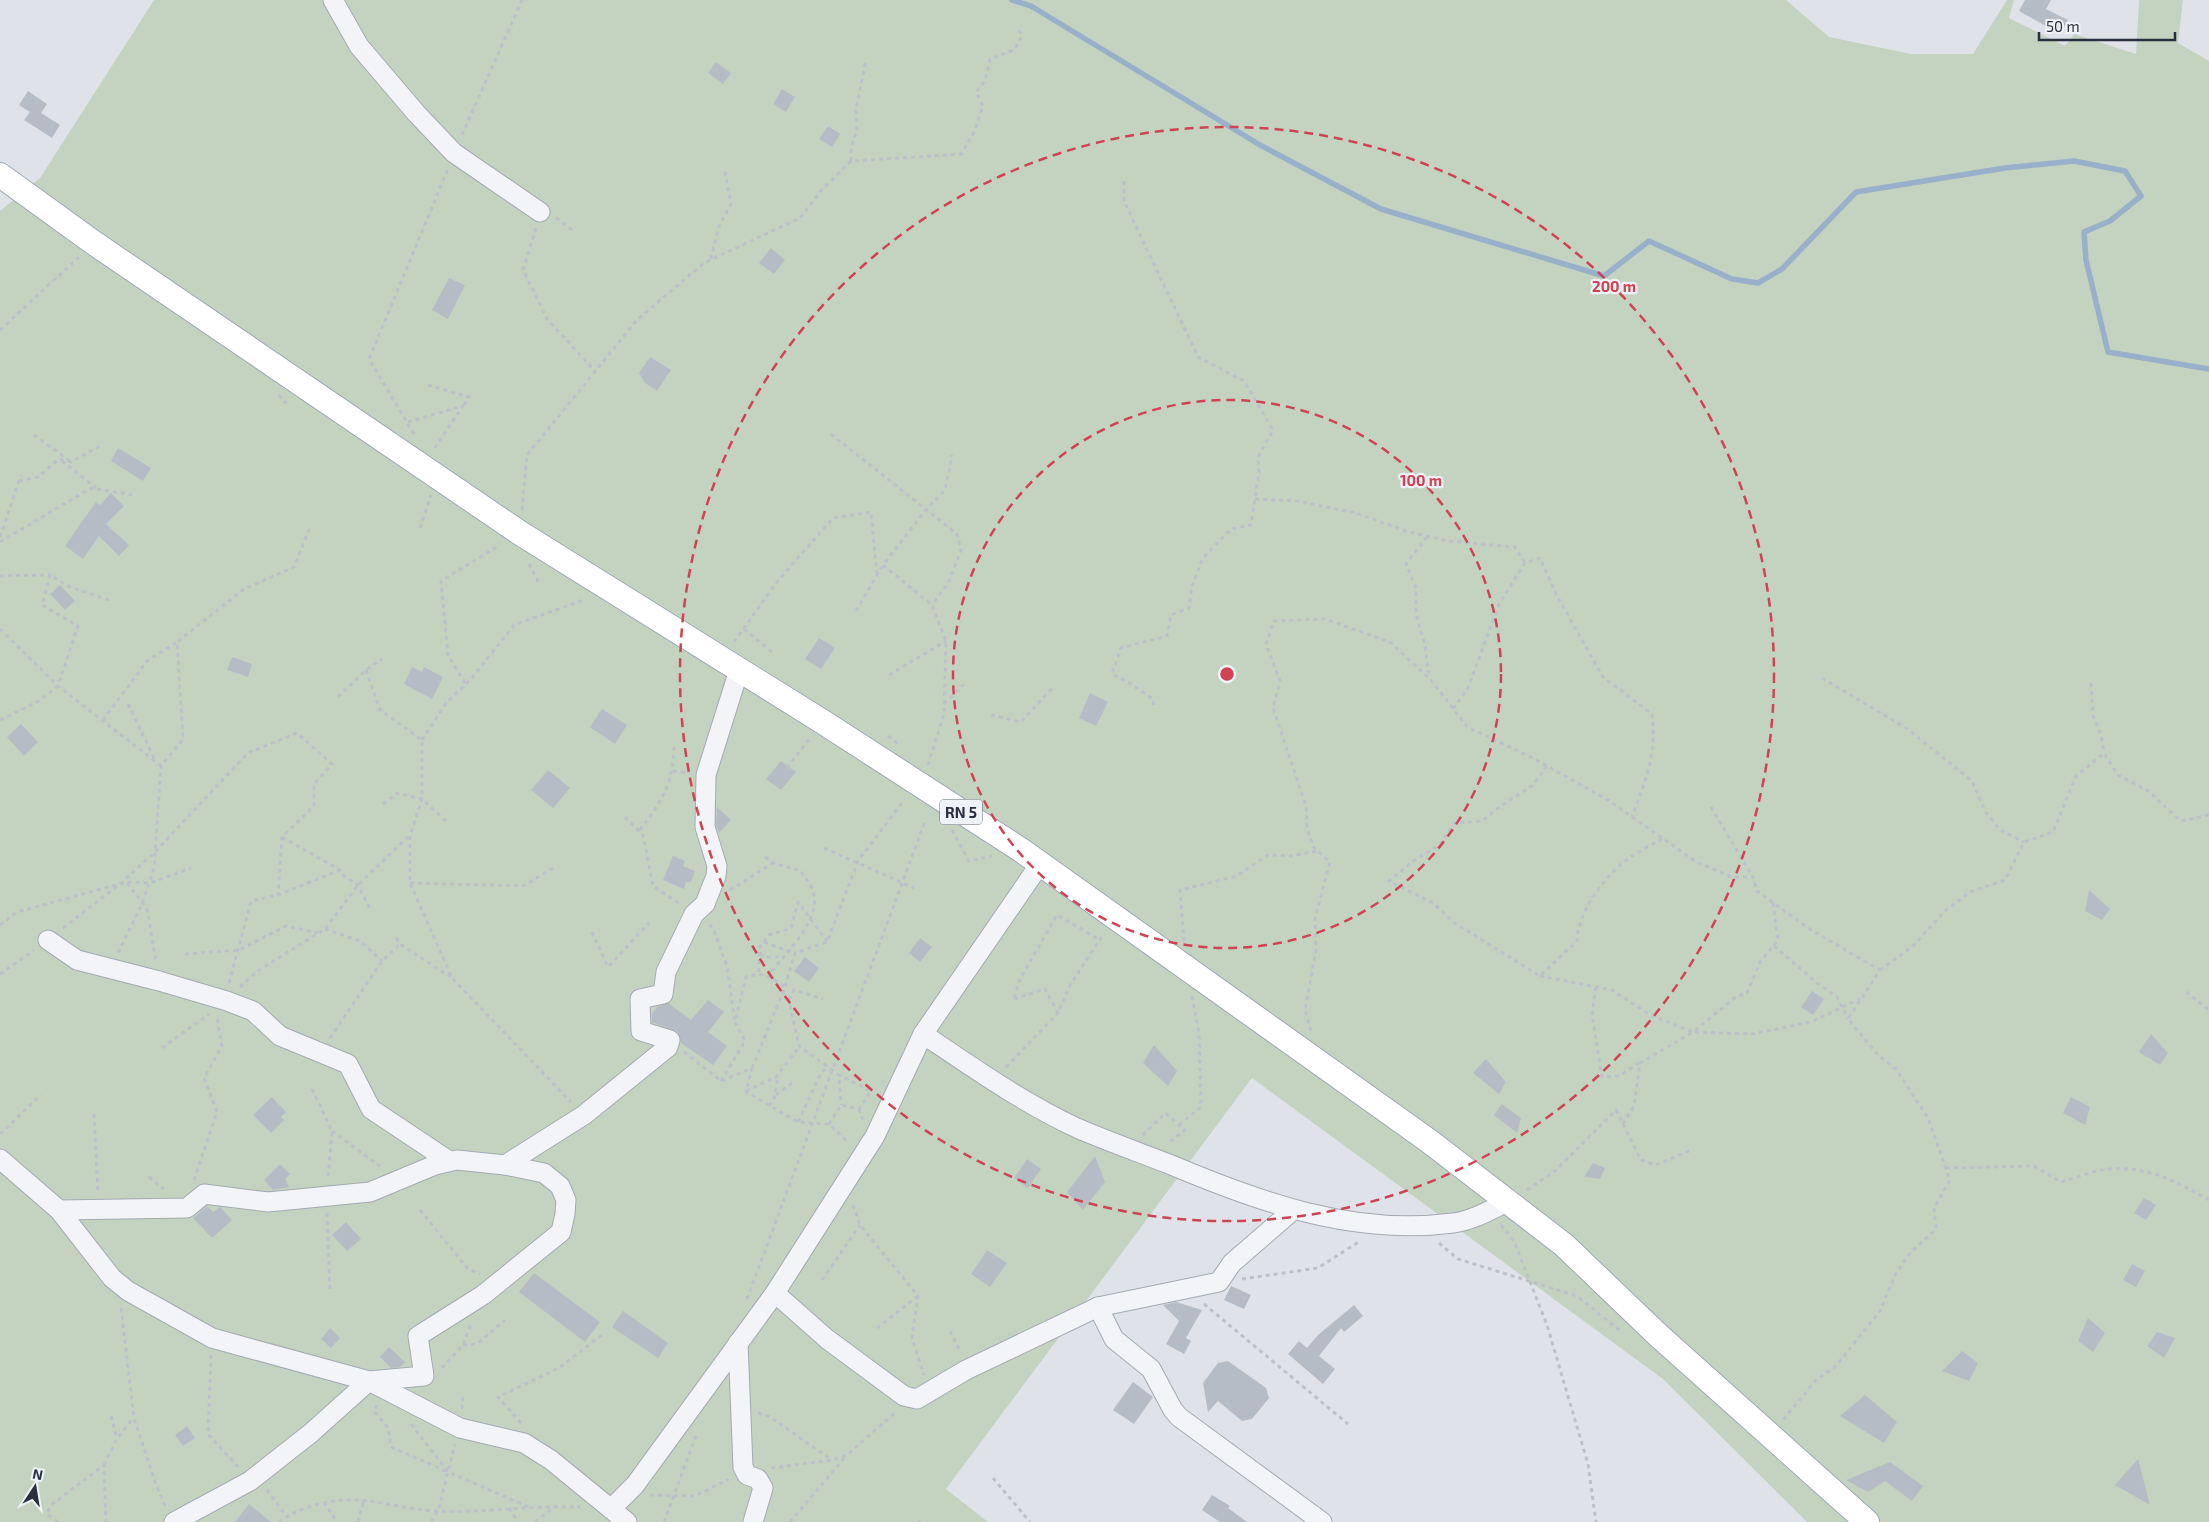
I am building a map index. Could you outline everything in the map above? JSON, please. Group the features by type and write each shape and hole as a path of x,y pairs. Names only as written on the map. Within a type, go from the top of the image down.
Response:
{"main road":[{"name":"RN 5","path":"0,175 94,243 520,533 613,589 823,722 1040,864 1186,966 1320,1063 1500,1206 1564,1245 1658,1335 1867,1522"}],"street":[{"path":"333,0 359,46 416,113 454,153 540,212"},
{"path":"505,1165 584,1115 664,1053 670,1040 641,1031 640,999 663,994 666,972 716,876 717,866 707,837 706,775 730,664"},
{"path":"611,1509 635,1485 775,1292 875,1136 922,1034 1040,864"},
{"path":"48,940 68,956 227,1001 253,1011 280,1036 348,1064 371,1109 449,1161"},
{"path":"922,1034 993,1080 1077,1127 1231,1190 1292,1211 1383,1225 1420,1226 1455,1223 1500,1206"},
{"path":"0,1159 59,1210 119,1285 212,1338 377,1385 460,1428 524,1443 551,1460 627,1522"},
{"path":"59,1210 187,1208 204,1194 268,1202 370,1192 449,1161 505,1165 544,1173 560,1186 566,1200 561,1232 483,1295 418,1336 424,1376 377,1385 253,1478 171,1518"},
{"path":"775,1292 827,1340 910,1399 917,1399 966,1370 1098,1307 1219,1282 1232,1263 1292,1211"},
{"path":"1098,1307 1114,1339 1151,1370 1173,1410 1179,1416 1322,1522"},
{"path":"738,1343 743,1467 747,1475 758,1479 762,1488 753,1522"}],"path":[{"path":"415,437 408,422 369,359 454,153 522,0"},
{"path":"465,683 448,655 441,581 520,533 527,455 637,320 711,260 800,218 820,192 851,161 911,159 961,154 974,132 983,106 976,92 985,81 990,59 1014,50 1022,36 1017,27"},
{"path":"851,161 851,147 858,130 856,109 866,60"},
{"path":"711,260 718,226 731,204 725,172"},
{"path":"1124,181 1124,201 1198,357 1244,380 1273,430 1258,457 1259,472 1251,525 1231,529 1203,558 1192,586 1189,608 1171,616 1167,636 1121,648 1112,674 1153,699 1154,709"},
{"path":"575,232 548,212 540,212 524,270 546,319 595,371"},
{"path":"0,330 94,243"},
{"path":"420,528 429,472 469,396 428,385"},
{"path":"408,422 463,406"},
{"path":"831,434 925,511 957,534 960,551 948,583 932,604"},
{"path":"34,435 71,462"},
{"path":"59,459 71,462 100,446"},
{"path":"856,611 883,565 925,511 945,490 952,455"},
{"path":"19,481 38,477 59,459"},
{"path":"59,459 98,490 91,488"},
{"path":"0,537 21,475"},
{"path":"0,542 91,488 132,494"},
{"path":"1255,499 1297,501 1356,513 1406,531 1448,541 1515,547 1525,562"},
{"path":"730,664 744,629 778,582 833,518 871,512 876,576"},
{"path":"103,720 147,661 177,642 244,588 294,567 310,527"},
{"path":"1427,536 1406,564 1416,588 1416,614 1425,645 1430,678"},
{"path":"1453,709 1468,688 1499,604 1525,562 1540,558 1556,596 1603,678 1652,714 1655,738 1649,770 1632,817"},
{"path":"746,1092 752,1068 785,987 795,953 827,942 858,862 904,802 914,782 928,766 944,714 946,641 932,604 883,565"},
{"path":"0,576 50,575 70,587 112,600"},
{"path":"0,720 39,701 58,686 78,626 42,605 50,575"},
{"path":"452,978 410,883 410,836 422,799 422,740 447,702 472,678 514,625 613,589"},
{"path":"1320,1063 1305,1010 1316,950 1314,918 1330,862 1317,851 1307,828 1306,806 1274,708 1280,681 1266,644 1274,622 1325,619 1390,642 1430,678 1466,727 1547,766 1608,800 1695,861 1732,877 1753,877"},
{"path":"0,629 58,686 161,766"},
{"path":"744,629 772,652"},
{"path":"889,675 946,641"},
{"path":"110,969 142,904 154,868 161,766 184,740 177,642"},
{"path":"338,697 366,670 382,659"},
{"path":"366,670 380,710 422,740"},
{"path":"1822,678 1906,728 1972,781 1985,811 2000,830 2024,842 2053,832 2076,776 2104,753"},
{"path":"944,704 966,682"},
{"path":"2091,682 2093,716 2101,735 2104,753 2118,774 2147,790 2181,821 2209,815"},
{"path":"991,715 1021,722 1054,686"},
{"path":"128,704 156,762"},
{"path":"787,768 823,722"},
{"path":"0,974 48,940 120,884 154,852 248,753 297,733 332,764 314,784 314,806 282,837 278,895"},
{"path":"640,830 660,803 673,771 674,747"},
{"path":"1547,766 1532,786 1502,805 1482,821 1454,823 1440,845 1416,859 1389,882 1434,903 1453,922 1540,976 1612,990 1650,1015 1693,1032 1752,1034 1811,1022 1862,998"},
{"path":"383,804 397,793 422,799 449,824"},
{"path":"1711,808 1753,877 1757,891 1812,930 1880,970"},
{"path":"625,818 640,830 643,835 653,886 700,909 713,928 727,966 735,1022 745,1041 721,1081"},
{"path":"747,1300 926,819"},
{"path":"227,1001 256,972 324,929 358,886 410,836"},
{"path":"282,837 340,870 344,876 358,886 370,909"},
{"path":"1540,976 1577,941 1577,930 1589,900 1628,859 1662,839"},
{"path":"1848,1019 1880,970 1912,947 1945,912 1970,892 2006,880 2024,842"},
{"path":"824,848 914,888"},
{"path":"1179,1125 1201,1107 1199,1033 1186,966 1180,890 1237,876 1268,855 1292,856 1317,851"},
{"path":"764,857 773,863 801,871 814,895 811,920 798,941 782,957 769,975"},
{"path":"700,909 773,863"},
{"path":"410,883 524,886 555,867"},
{"path":"0,925 17,912 127,882 150,883 190,868"},
{"path":"227,1001 227,988 251,901 278,895 340,870"},
{"path":"127,882 147,909 159,981"},
{"path":"760,972 759,948 769,935 791,928 798,902 827,942"},
{"path":"1596,987 1592,1014 1602,1077 1619,1076 1693,1032 1737,996 1747,993 1760,962 1778,940 1773,902"},
{"path":"1058,1013 1045,989 1014,999 1020,978 1057,914 1100,940"},
{"path":"993,1080 1058,1013 1070,985 1115,916"},
{"path":"592,932 608,967 649,923"},
{"path":"186,954 239,950 286,926 319,933"},
{"path":"324,929 360,941 382,961"},
{"path":"396,938 400,944 452,978 541,1073 584,1115"},
{"path":"764,942 788,951"},
{"path":"318,1052 382,961 400,944"},
{"path":"1770,1435 1816,1380 1835,1367 1880,1311 1900,1268 1910,1254 1936,1229 1934,1208 1950,1180 1928,1118 1896,1070 1878,1055 1848,1019 1841,1009 1837,996 1817,983 1774,946"},
{"path":"759,953 765,957 782,957"},
{"path":"735,1022 746,976 760,972 769,975 785,987"},
{"path":"789,1000 794,990 823,999"},
{"path":"782,991 789,1000 800,1046 839,1075 871,1091 860,1109 841,1105"},
{"path":"2186,992 2209,1010"},
{"path":"162,1048 216,1009 222,1046 204,1078 217,1112 193,1182 204,1194"},
{"path":"670,1040 721,1081"},
{"path":"746,1092 778,1075 800,1046"},
{"path":"1623,1124 1634,1106 1640,1063"},
{"path":"798,1122 818,1078 828,1065"},
{"path":"721,1081 752,1068"},
{"path":"769,1106 775,1096 778,1075"},
{"path":"829,1124 841,1105 839,1075"},
{"path":"775,1096 792,1084"},
{"path":"746,1092 798,1122 829,1124 849,1143 866,1139 869,1135 875,1136"},
{"path":"0,1134 41,1095"},
{"path":"1596,1522 1588,1464 1547,1325 1500,1206 1555,1171 1616,1110 1641,1160 1656,1166 1691,1150"},
{"path":"1130,1148 1165,1113 1185,1130 1170,1143 1152,1151 1148,1156"},
{"path":"94,1114 99,1210"},
{"path":"332,1130 398,1180"},
{"path":"1946,1168 2034,1166 2061,1182 2108,1169 2144,1170 2174,1180 2209,1200"},
{"path":"420,1210 468,1269 500,1281"},
{"path":"822,1280 860,1225 918,1296 912,1338 917,1358"},
{"path":"1219,1282 1318,1268 1383,1225"},
{"path":"1420,1226 1458,1259 1577,1296 1627,1336"},
{"path":"119,1285 134,1418 155,1482 171,1518"},
{"path":"440,1370 463,1345 483,1295"},
{"path":"877,1328 918,1296"},
{"path":"1199,1300 1348,1424"},
{"path":"463,1345 477,1344 505,1320"},
{"path":"950,1331 961,1352 966,1370"},
{"path":"498,1397 559,1368 602,1334"},
{"path":"212,1338 208,1434 253,1478 286,1516"},
{"path":"377,1385 374,1411 388,1428 391,1447 530,1507"},
{"path":"431,1522 438,1511 460,1428 463,1397"},
{"path":"790,1522 846,1455 910,1399"},
{"path":"741,1406 770,1417 832,1460"},
{"path":"111,1416 117,1439"},
{"path":"58,1522 47,1514 52,1505 104,1465 117,1439 134,1418"},
{"path":"408,1419 448,1472"},
{"path":"664,1522 698,1430"},
{"path":"840,1458 846,1455"},
{"path":"104,1465 106,1522"},
{"path":"993,1478 1030,1522"},
{"path":"279,1522 286,1516 323,1502 364,1499 438,1511 555,1506 611,1509"},
{"path":"358,1522 364,1499"},
{"path":"323,1502 337,1522"},
{"path":"535,1522 555,1506"},
{"path":"509,1508 518,1522"}],"green space":[{"path":"154,0 1786,0 1829,37 1911,54 1973,54 2007,0 2014,0 2009,18 2065,46 2074,34 2136,54 2139,0 2183,0 2178,43 2209,61 2209,1522 1807,1522 1663,1379 1252,1078 946,1489 988,1522 0,1522 0,211 40,178"}],"building":[{"path":"2025,0 2051,0 2046,9 2068,20 2060,34 2019,11"},
{"path":"716,62 731,73 723,84 708,73"},
{"path":"782,89 795,97 786,112 773,104"},
{"path":"28,91 47,104 41,113 60,125 52,138 24,120 30,112 19,105"},
{"path":"828,126 840,134 832,147 819,139"},
{"path":"771,248 785,260 774,274 759,263"},
{"path":"449,278 465,285 448,319 432,310"},
{"path":"650,357 671,370 657,391 645,383 639,373"},
{"path":"118,448 151,468 143,481 111,461"},
{"path":"111,493 124,506 106,524 129,545 119,556 99,536 83,559 65,546 96,502 100,505"},
{"path":"60,585 75,601 65,610 50,594"},
{"path":"819,638 835,648 821,669 805,659"},
{"path":"232,657 252,664 248,677 227,670"},
{"path":"412,667 422,672 424,667 443,677 432,699 404,684"},
{"path":"1090,693 1108,702 1096,726 1079,718"},
{"path":"602,709 627,725 615,744 590,727"},
{"path":"21,724 38,742 24,756 7,737"},
{"path":"781,761 796,772 781,790 766,779"},
{"path":"548,770 570,788 553,808 531,790"},
{"path":"717,807 731,820 719,833 716,825"},
{"path":"673,856 685,861 683,866 695,871 691,882 686,882 684,889 663,880"},
{"path":"2089,890 2110,909 2102,920 2085,911"},
{"path":"920,938 932,947 920,962 909,953"},
{"path":"805,957 819,968 809,982 794,971"},
{"path":"1812,991 1824,999 1813,1015 1801,1007"},
{"path":"708,1000 724,1012 708,1032 727,1046 713,1065 681,1043 678,1032 652,1022 652,1014 657,1007 668,1003 691,1020"},
{"path":"2151,1034 2168,1053 2160,1065 2139,1052"},
{"path":"1154,1045 1177,1071 1168,1086 1143,1063"},
{"path":"1486,1059 1506,1082 1499,1094 1473,1073"},
{"path":"272,1097 286,1112 281,1117 284,1120 271,1133 253,1115"},
{"path":"2071,1097 2090,1107 2085,1125 2063,1113"},
{"path":"1502,1104 1521,1118 1517,1133 1494,1115"},
{"path":"1095,1156 1105,1182 1083,1210 1067,1192"},
{"path":"1027,1159 1041,1169 1028,1188 1014,1178"},
{"path":"1593,1163 1605,1168 1600,1179 1584,1177"},
{"path":"280,1164 290,1174 285,1179 289,1187 273,1190 264,1180"},
{"path":"2144,1198 2156,1205 2146,1220 2134,1213"},
{"path":"207,1206 213,1212 220,1207 232,1220 212,1238 193,1218"},
{"path":"346,1222 361,1239 347,1251 332,1235"},
{"path":"987,1250 1007,1263 990,1287 971,1274"},
{"path":"2132,1264 2145,1271 2136,1287 2123,1280"},
{"path":"534,1273 600,1322 585,1342 519,1292"},
{"path":"1231,1286 1251,1295 1244,1309 1224,1300"},
{"path":"1176,1302 1202,1310 1186,1338 1191,1341 1184,1354 1166,1344 1179,1321 1163,1305"},
{"path":"1354,1305 1363,1316 1344,1332 1341,1328 1319,1356 1335,1369 1323,1384 1288,1354 1299,1341 1307,1348 1318,1335"},
{"path":"623,1311 668,1343 658,1358 612,1327"},
{"path":"2088,1318 2105,1333 2093,1352 2078,1341"},
{"path":"330,1328 340,1338 331,1348 321,1339"},
{"path":"2157,1332 2175,1338 2164,1358 2147,1346"},
{"path":"389,1347 405,1362 400,1367 391,1368 380,1357"},
{"path":"1962,1351 1978,1363 1969,1381 1942,1371"},
{"path":"1228,1361 1266,1388 1269,1398 1252,1419 1242,1421 1218,1401 1208,1412 1203,1383 1218,1363"},
{"path":"1133,1382 1153,1397 1134,1424 1113,1410"},
{"path":"1865,1395 1897,1422 1884,1443 1840,1416"},
{"path":"187,1426 195,1438 183,1446 175,1435"},
{"path":"2138,1459 2150,1505 2115,1485"},
{"path":"1890,1462 1923,1486 1912,1501 1885,1481 1868,1492 1846,1480"},
{"path":"1212,1495 1230,1506 1228,1508 1247,1522 1220,1522 1202,1510"},
{"path":"249,1504 271,1522 235,1522"}],"waterway":[{"path":"1012,0 1031,6 1260,145 1381,209 1604,276 1649,241 1732,279 1758,283 1782,269 1856,192 2005,168 2074,161 2125,171 2141,196 2110,221 2084,232 2086,260 2108,352 2209,369"}]}
